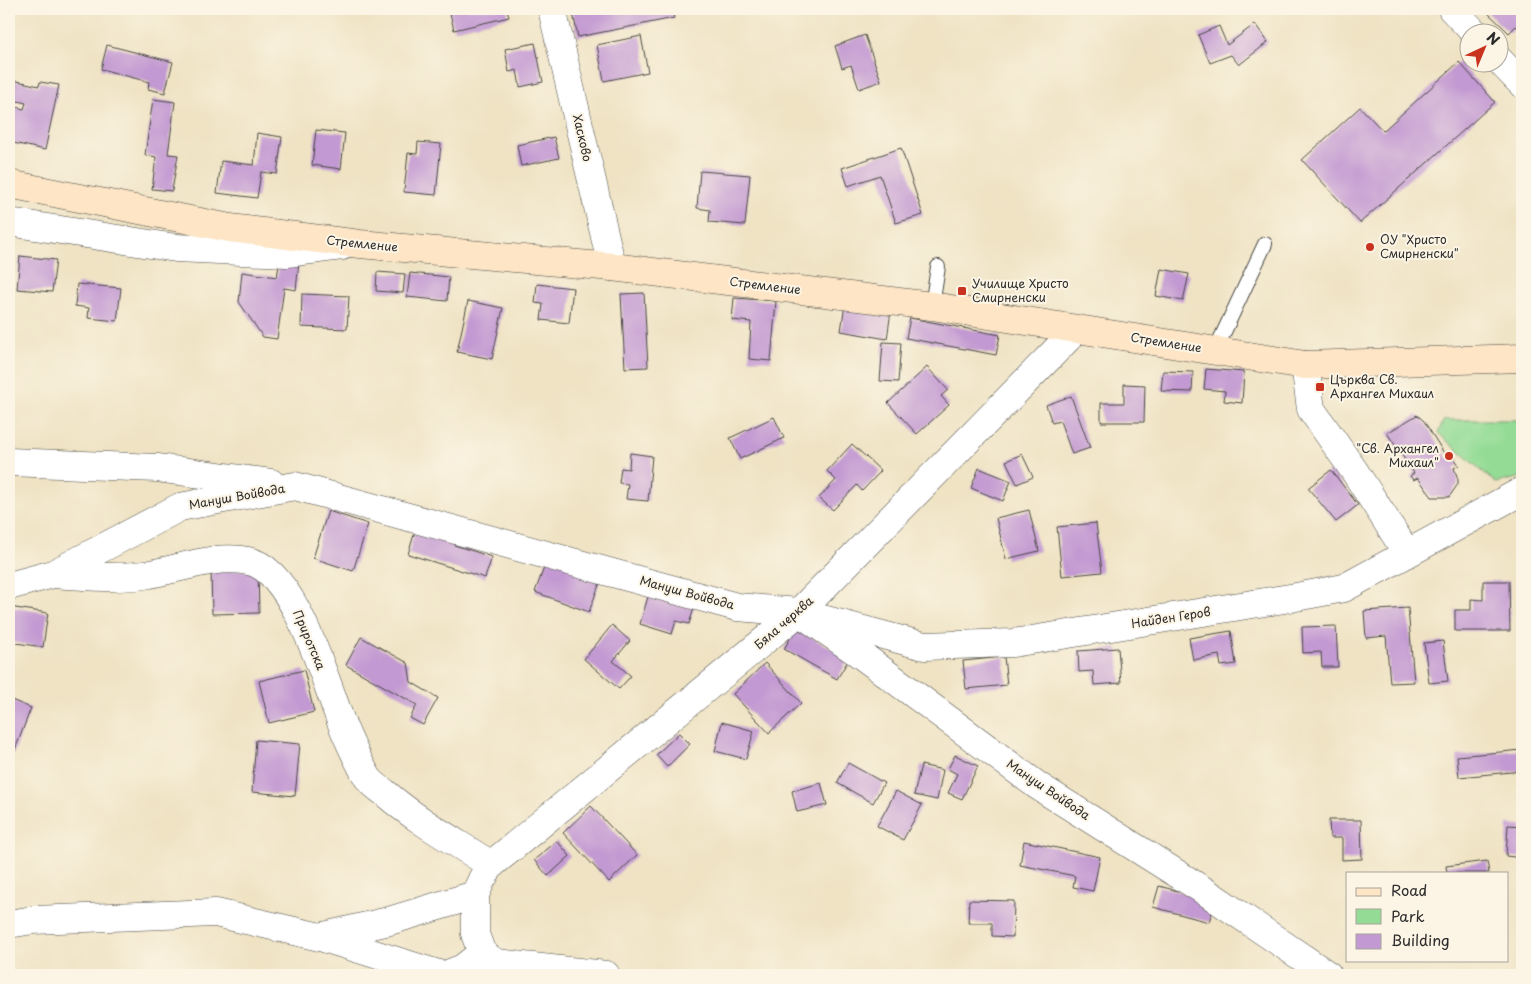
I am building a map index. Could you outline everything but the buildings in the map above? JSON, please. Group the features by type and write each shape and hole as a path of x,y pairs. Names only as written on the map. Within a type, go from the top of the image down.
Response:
{"street":[{"name":"Хасково","path":"552,9 612,267"},
{"path":"1452,9 1464,22"},
{"path":"1508,69 1522,84"},
{"name":"Стремление","path":"9,184 230,228 360,244 612,267 932,306 1305,365 1522,358"},
{"path":"9,222 176,248 287,253 360,244"},
{"name":"Бяла черква","path":"475,895 491,865 799,612 1076,330"},
{"path":"1491,359 1522,362"},
{"path":"1305,365 1311,409 1407,553"},
{"path":"9,462 156,468 294,486"},
{"name":"Мануш Войвода","path":"53,574 180,507 294,486 737,607 799,612 864,657 1038,786 1206,892 1328,975"},
{"name":"Найден Геров","path":"799,612 924,646 1012,643 1344,588 1522,491"},
{"name":"Приротска","path":"53,574 99,577 144,575 180,566 219,560 249,561 267,568 292,601 307,632 344,728 369,779 400,806 491,865"},
{"path":"9,586 53,574"},
{"path":"320,937 389,921 475,895 475,934 482,953 496,963 606,975"},
{"path":"9,924 33,920 216,913 320,937 444,975 463,968 482,953"}],"lane":[{"path":"1215,351 1265,244"},
{"path":"932,306 938,267"}],"green space":[{"path":"1444,420 1522,420 1522,477 1496,483 1438,433"}],"place":[{"name":"ОУ \"Христо Смирненски\"","path":"1370,247"},
{"name":"Училище Христо Смирненски","path":"962,291"},
{"name":"Църква Св. Архангел Михаил","path":"1320,387"},
{"name":"\"Св. Архангел Михаил\"","path":"1449,456"}]}
